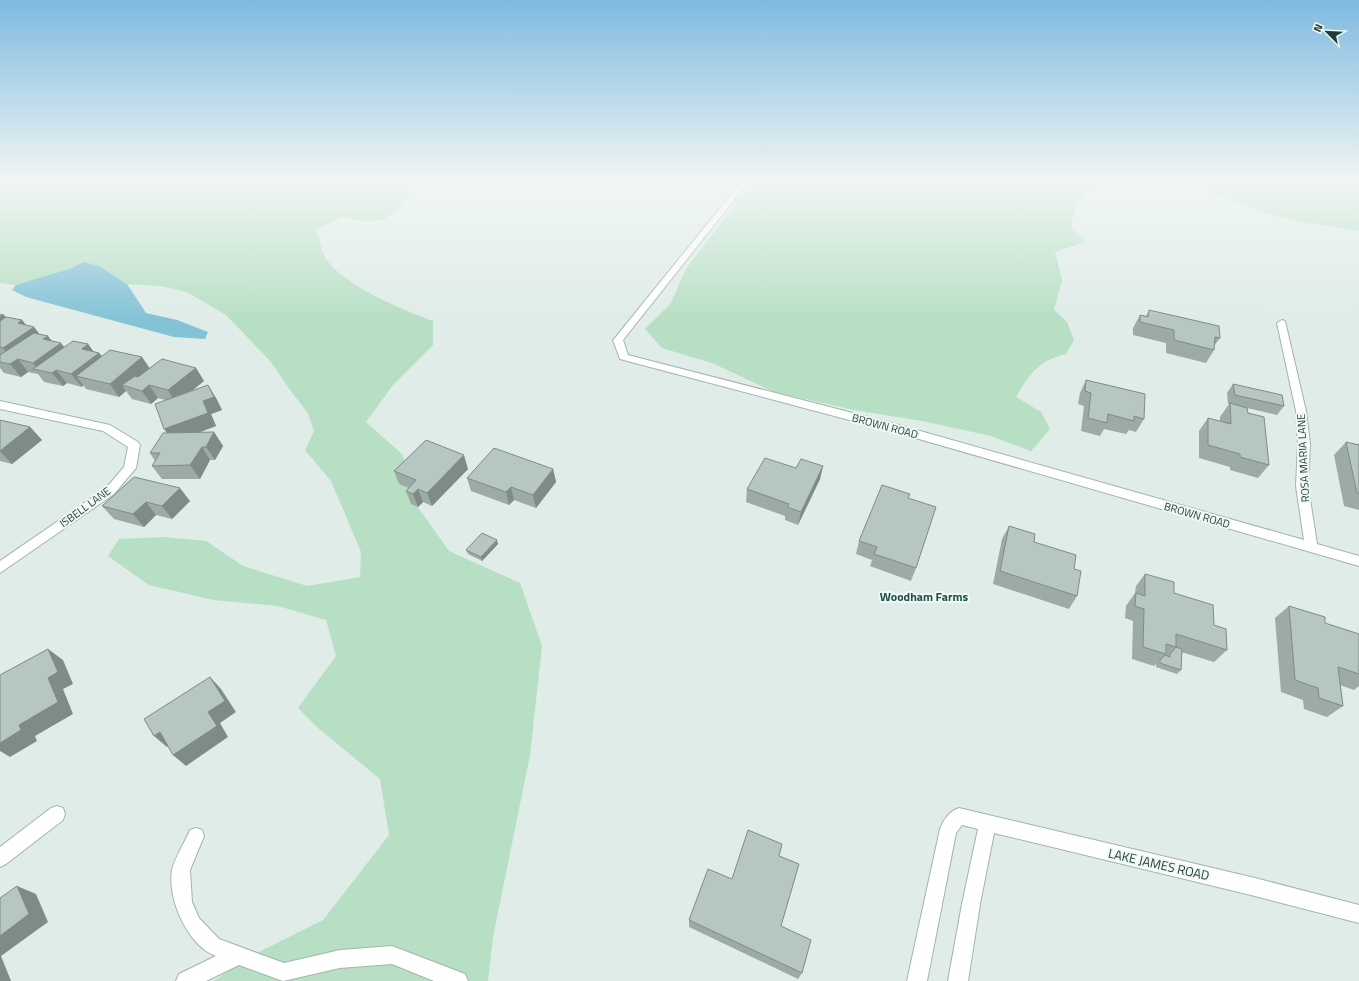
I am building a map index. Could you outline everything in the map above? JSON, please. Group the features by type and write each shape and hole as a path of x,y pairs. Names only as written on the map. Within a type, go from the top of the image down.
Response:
{"street":[{"name":"BROWN ROAD","path":"710,227 618,340 624,357 899,429 1359,561"},
{"name":"ROSA MARIA LANE","path":"1282,323 1301,411 1304,444 1302,486 1311,547"},
{"name":"ISBELL LANE","path":"0,405 106,428 134,445 130,468 110,491 0,568"},
{"path":"0,858 58,814"},
{"name":"LAKE JAMES ROAD","path":"917,981 948,829 959,816 1255,887 1359,914"},
{"path":"958,981 971,904 988,823"},
{"path":"196,836 181,870 183,903 193,924 213,946 284,972 340,959 392,955 458,981"},
{"path":"186,981 238,954"}],"green space":[{"path":"0,227 322,227 316,230 325,257 344,277 374,295 406,311 433,321 433,345 393,385 366,422 403,455 410,496 449,551 520,583 542,646 530,755 493,937 488,981 213,981 249,957 323,920 389,835 380,779 318,728 298,708 336,656 326,620 278,606 214,600 149,585 108,556 119,539 163,537 206,541 243,566 307,586 360,577 361,552 331,481 305,450 314,431 308,413 271,362 226,315 187,292 160,286 127,284 99,266 84,262 69,269 16,285 0,283"},
{"path":"718,227 1071,227 1085,242 1055,252 1062,280 1054,310 1067,322 1074,340 1066,354 1048,360 1036,369 1016,397 1041,412 1050,429 1031,451 991,436 922,421 854,410 774,392 712,363 662,348 645,329 671,303 686,269"},
{"path":"1332,227 1359,227 1359,231"}],"water":[{"path":"84,262 99,266 127,284 146,313 177,320 208,332 205,339 174,337 26,297 12,290 16,285 69,269"}],"building":[{"path":"1149,310 1219,326 1220,338 1215,337 1214,350 1174,340 1174,330 1140,322 1140,315 1148,317"},
{"path":"6,317 22,320 18,323 34,327 3,348 0,347 0,321"},
{"path":"34,333 48,336 43,339 61,343 33,363 18,359 10,364 0,362 0,355"},
{"path":"73,341 88,344 82,349 99,353 71,374 56,370 52,373 33,369"},
{"path":"110,350 142,357 110,384 76,376"},
{"path":"162,359 196,368 168,390 149,385 142,391 122,385 135,376 138,377"},
{"path":"1086,380 1145,394 1144,419 1134,416 1134,421 1108,414 1107,423 1088,418 1091,393 1085,391"},
{"path":"1233,384 1282,395 1284,406 1235,395"},
{"path":"208,385 214,397 203,401 208,413 164,429 155,404"},
{"path":"1230,403 1247,408 1248,413 1264,417 1269,465 1240,457 1240,454 1208,445 1208,418 1231,424"},
{"path":"0,420 30,427 0,451"},
{"path":"214,432 206,447 202,447 190,465 152,466 160,453 150,453 163,433"},
{"path":"426,440 464,455 427,493 418,489 413,494 406,491 416,480 394,471"},
{"path":"1346,442 1359,445 1359,493 1357,493"},
{"path":"494,448 553,469 533,495 511,487 506,492 467,478"},
{"path":"765,458 796,468 801,459 823,466 801,512 787,507 789,504 747,489"},
{"path":"134,477 180,488 162,506 146,502 133,514 102,506"},
{"path":"882,485 910,494 908,498 936,507 916,568 874,554 877,547 859,541"},
{"path":"1009,526 1035,534 1034,542 1076,555 1074,569 1081,571 1077,596 1000,571"},
{"path":"482,533 497,540 481,557 466,550"},
{"path":"1145,574 1174,582 1174,593 1213,605 1214,625 1226,629 1227,650 1176,634 1176,647 1166,644 1166,654 1143,647 1144,609 1135,606 1136,593 1145,596"},
{"path":"1289,606 1325,617 1325,623 1359,634 1359,674 1338,667 1343,706 1319,698 1318,688 1295,680"},
{"path":"1176,647 1182,649 1181,670 1160,663 1160,660 1165,655 1170,657 1170,654"},
{"path":"48,649 58,672 48,678 58,702 19,725 21,730 0,743 0,675"},
{"path":"210,677 225,701 208,712 217,726 173,755 160,732 154,736 144,719"},
{"path":"748,830 782,844 779,856 799,864 781,926 811,940 802,973 689,920 708,869 732,879"},
{"path":"17,886 29,914 0,936 0,898"}],"district":[{"name":"Woodham Farms","path":"924,597"}]}
